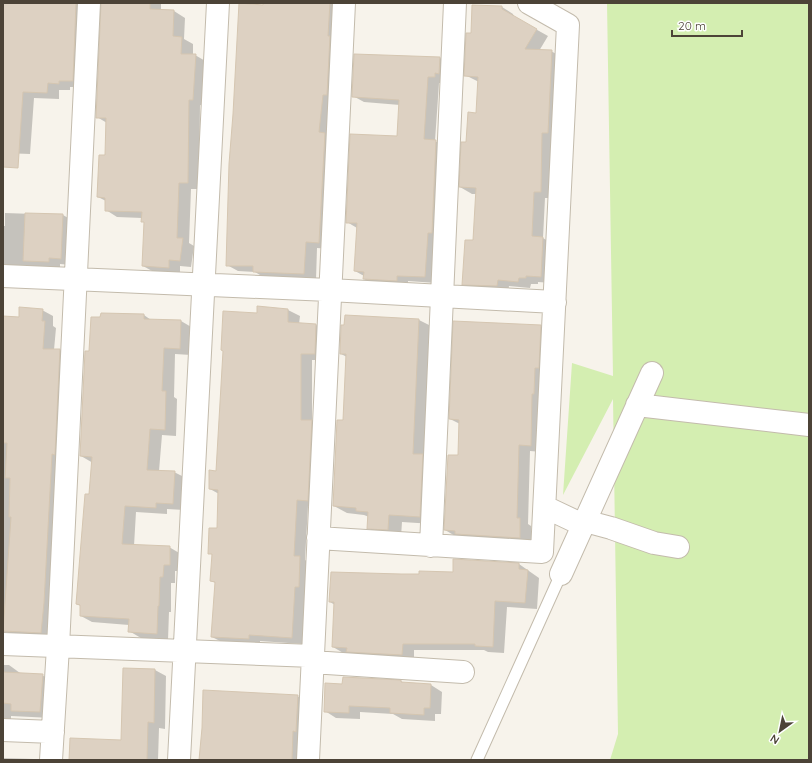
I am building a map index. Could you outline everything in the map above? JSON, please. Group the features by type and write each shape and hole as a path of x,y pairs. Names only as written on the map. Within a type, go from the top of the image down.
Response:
{"street":[{"path":"51,760 77,279 90,3"},
{"path":"179,760 218,3"},
{"path":"308,760 329,290 344,3"},
{"path":"431,546 456,3"},
{"path":"318,538 542,552 568,25 529,3"},
{"path":"3,276 329,290 555,302"},
{"path":"561,574 652,373"},
{"path":"637,405 809,425"},
{"path":"545,507 584,523 611,528 654,543 678,547"},
{"path":"3,644 312,659 463,672"},
{"path":"3,730 53,732"}],"lane":[{"path":"477,760 561,574"}],"green space":[{"path":"607,3 809,3 809,760 610,760 618,734 613,399 563,495 572,363 613,376"}],"building":[{"path":"3,3 76,3 73,81 59,81 59,84 48,83 47,93 23,92 18,168 3,167"},
{"path":"101,3 150,3 150,9 174,10 173,36 182,37 181,54 196,54 193,100 189,100 188,183 179,183 177,238 183,238 180,261 169,260 169,268 142,266 144,222 141,222 142,212 105,211 105,198 97,197 99,155 105,155 106,118 96,118"},
{"path":"239,3 263,5 263,3 330,3 327,95 323,95 319,132 325,133 319,243 306,242 304,274 253,272 253,266 226,266 229,164"},
{"path":"472,5 502,6 502,9 537,29 525,49 552,50 548,133 542,133 541,192 534,192 532,236 543,237 541,277 526,276 526,278 519,278 518,282 498,280 497,286 462,285 465,240 473,240 476,188 459,187 461,142 466,142 468,112 476,113 478,77 464,76 466,33 471,33"},
{"path":"354,54 440,57 439,74 435,73 435,77 428,77 424,139 436,140 432,233 428,233 425,277 397,276 397,281 363,279 364,272 354,271 357,223 346,223 350,134 397,136 399,100 352,97"},
{"path":"25,213 63,214 61,259 49,258 49,262 23,261"},
{"path":"257,306 288,309 288,322 316,324 315,354 301,354 301,420 312,420 308,501 297,500 294,556 300,556 299,587 295,587 292,638 249,635 249,639 211,637 215,582 210,581 212,554 208,554 209,528 217,528 218,490 209,489 209,470 216,471 223,351 221,350 223,311 257,313"},
{"path":"19,307 43,309 42,321 45,321 43,349 60,349 55,455 52,454 41,633 3,631 11,517 9,517 10,478 5,478 7,443 3,443 3,316 19,317"},
{"path":"101,313 144,314 144,319 181,320 180,349 164,348 162,391 166,391 165,430 150,429 147,470 175,471 173,504 156,503 156,508 125,506 122,544 170,546 170,565 164,565 163,577 160,577 157,634 128,632 129,619 80,616 80,605 76,604 85,494 89,494 92,457 80,456 85,351 89,351 91,317 100,317"},
{"path":"345,315 419,319 413,454 423,454 420,517 389,515 388,530 367,529 368,512 356,511 356,508 333,506 337,420 343,420 346,354 340,354 341,325 344,325"},
{"path":"453,321 541,325 539,368 535,368 534,394 532,394 531,446 519,445 517,518 520,518 520,538 455,534 455,531 444,530 448,455 458,455 459,420 449,419"},
{"path":"453,559 519,563 519,569 528,570 525,603 495,601 493,647 475,646 475,644 403,644 402,655 346,652 347,648 332,647 334,602 329,602 331,572 419,574 419,571 453,572"},
{"path":"123,668 155,669 154,723 148,722 147,760 69,760 70,738 121,740"},
{"path":"3,672 43,674 40,712 11,711 11,704 3,703"},
{"path":"343,677 401,680 401,682 431,684 430,708 424,708 424,715 390,713 390,708 349,706 349,713 324,712 325,683 342,684"},
{"path":"203,690 298,695 296,732 293,731 292,760 199,760"}]}
